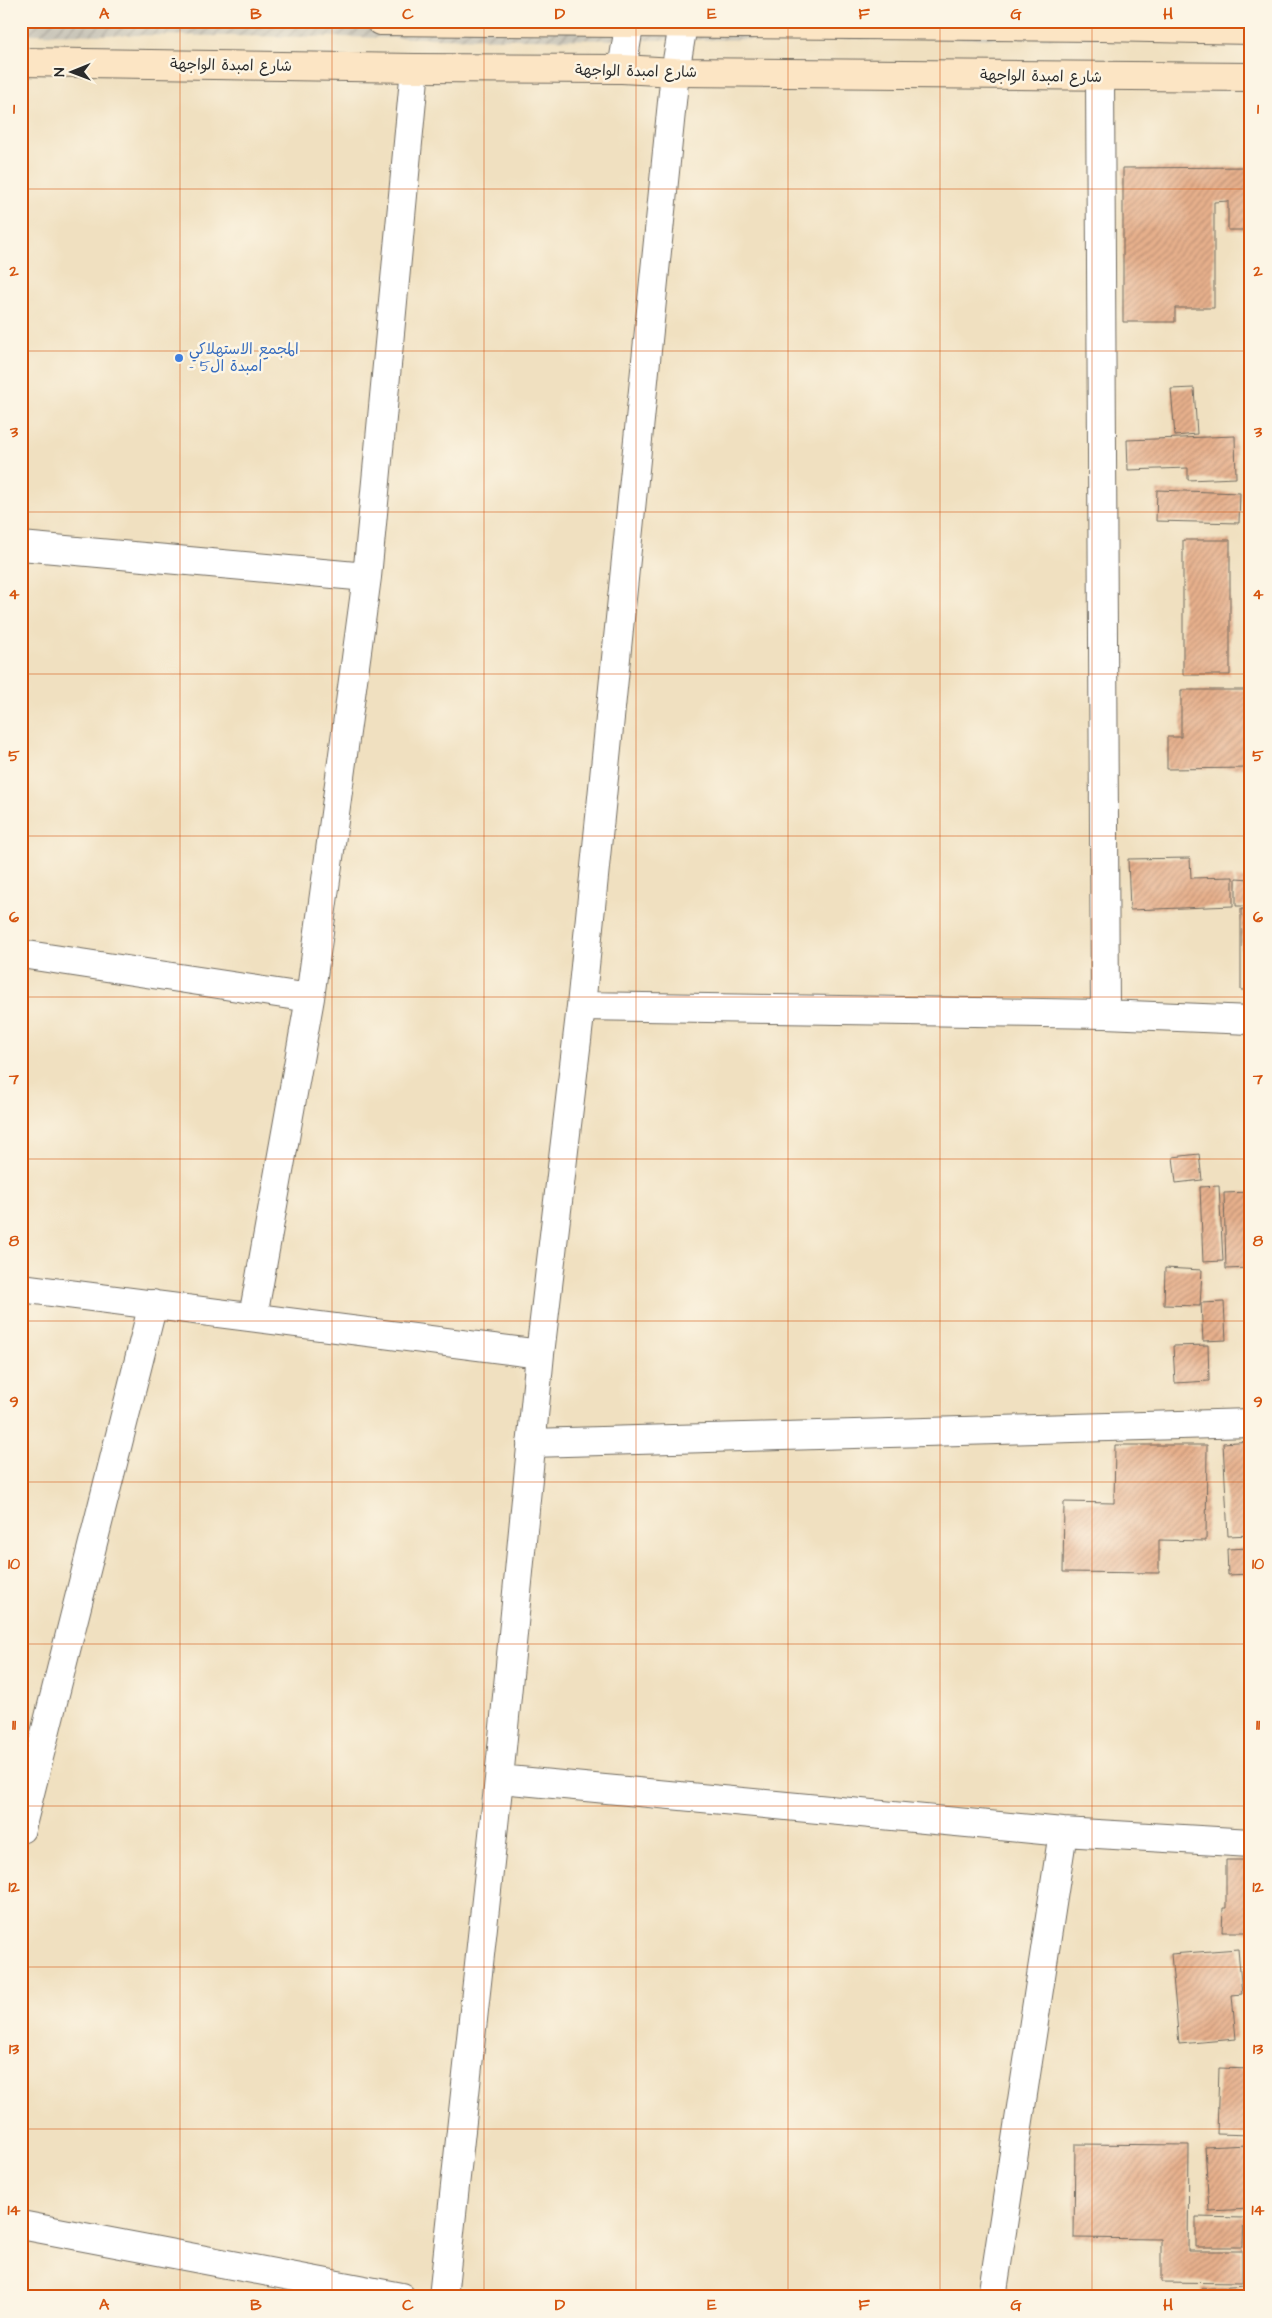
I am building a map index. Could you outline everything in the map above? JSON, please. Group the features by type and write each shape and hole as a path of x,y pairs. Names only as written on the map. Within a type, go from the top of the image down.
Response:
{"main road":[{"path":"380,21 629,22 683,25 1101,27 1251,30"},
{"name":"شارع امبدة الواجهة","path":"21,62 622,69 675,72 1251,77"}],"street":[{"path":"622,69 629,22"},
{"path":"443,2297 499,1779 540,1354 581,1006 675,72 683,25"},
{"path":"253,1317 310,998 367,577 415,68"},
{"path":"1100,76 1105,1014"},
{"path":"21,546 367,577"},
{"path":"21,954 310,998"},
{"path":"581,1006 1105,1014 1251,1020"},
{"path":"21,1288 540,1354"},
{"path":"21,1828 25,1798 153,1304"},
{"path":"531,1443 1251,1423"},
{"path":"499,1779 1063,1832 1251,1843"},
{"path":"992,2297 1063,1832"},
{"path":"21,2225 401,2297"}],"shaded area":[{"path":"21,21 1251,21 1251,37 633,40 21,34"}],"building":[{"path":"1251,167 1251,230 1228,230 1228,201 1214,202 1214,308 1175,308 1175,322 1123,322 1123,168"},
{"path":"1249,295 1251,295 1251,345 1248,344"},
{"path":"1248,352 1251,352 1251,384 1249,384"},
{"path":"1194,388 1197,434 1175,436 1171,389"},
{"path":"1235,436 1236,478 1188,480 1188,468 1128,470 1127,440"},
{"path":"1157,490 1240,493 1239,523 1156,521"},
{"path":"1183,540 1230,540 1230,675 1183,675"},
{"path":"1181,690 1251,690 1251,768 1167,769 1167,737 1181,737"},
{"path":"1190,858 1191,878 1233,877 1233,906 1130,910 1128,859"},
{"path":"1236,878 1251,879 1251,906 1236,906"},
{"path":"1241,909 1251,909 1251,990 1241,990"},
{"path":"1199,1154 1202,1180 1176,1183 1173,1157"},
{"path":"1219,1186 1223,1261 1203,1262 1200,1187"},
{"path":"1251,1192 1251,1268 1226,1269 1224,1193"},
{"path":"1165,1268 1202,1270 1200,1306 1164,1305"},
{"path":"1224,1302 1226,1340 1203,1341 1201,1303"},
{"path":"1208,1345 1209,1381 1175,1383 1173,1346"},
{"path":"1251,1441 1251,1535 1228,1536 1223,1443"},
{"path":"1115,1445 1207,1445 1206,1541 1159,1540 1159,1573 1063,1572 1064,1502 1114,1503"},
{"path":"1251,1548 1251,1574 1228,1575 1227,1549"},
{"path":"1226,1860 1251,1860 1251,1932 1222,1932 1223,1908 1226,1908"},
{"path":"1238,1949 1242,1994 1232,1995 1236,2039 1179,2044 1171,1954"},
{"path":"1219,2068 1251,2069 1251,2135 1217,2134"},
{"path":"1075,2144 1189,2145 1188,2251 1242,2251 1242,2283 1161,2282 1161,2239 1074,2238"},
{"path":"1248,2145 1251,2209 1209,2211 1205,2147"},
{"path":"1196,2217 1244,2218 1243,2247 1196,2247"},
{"path":"1246,2286 1247,2297 1202,2297 1201,2289"}],"place":[{"name":"المجمع الاستهلاكي - امبدة ال5","path":"179,358"}]}
